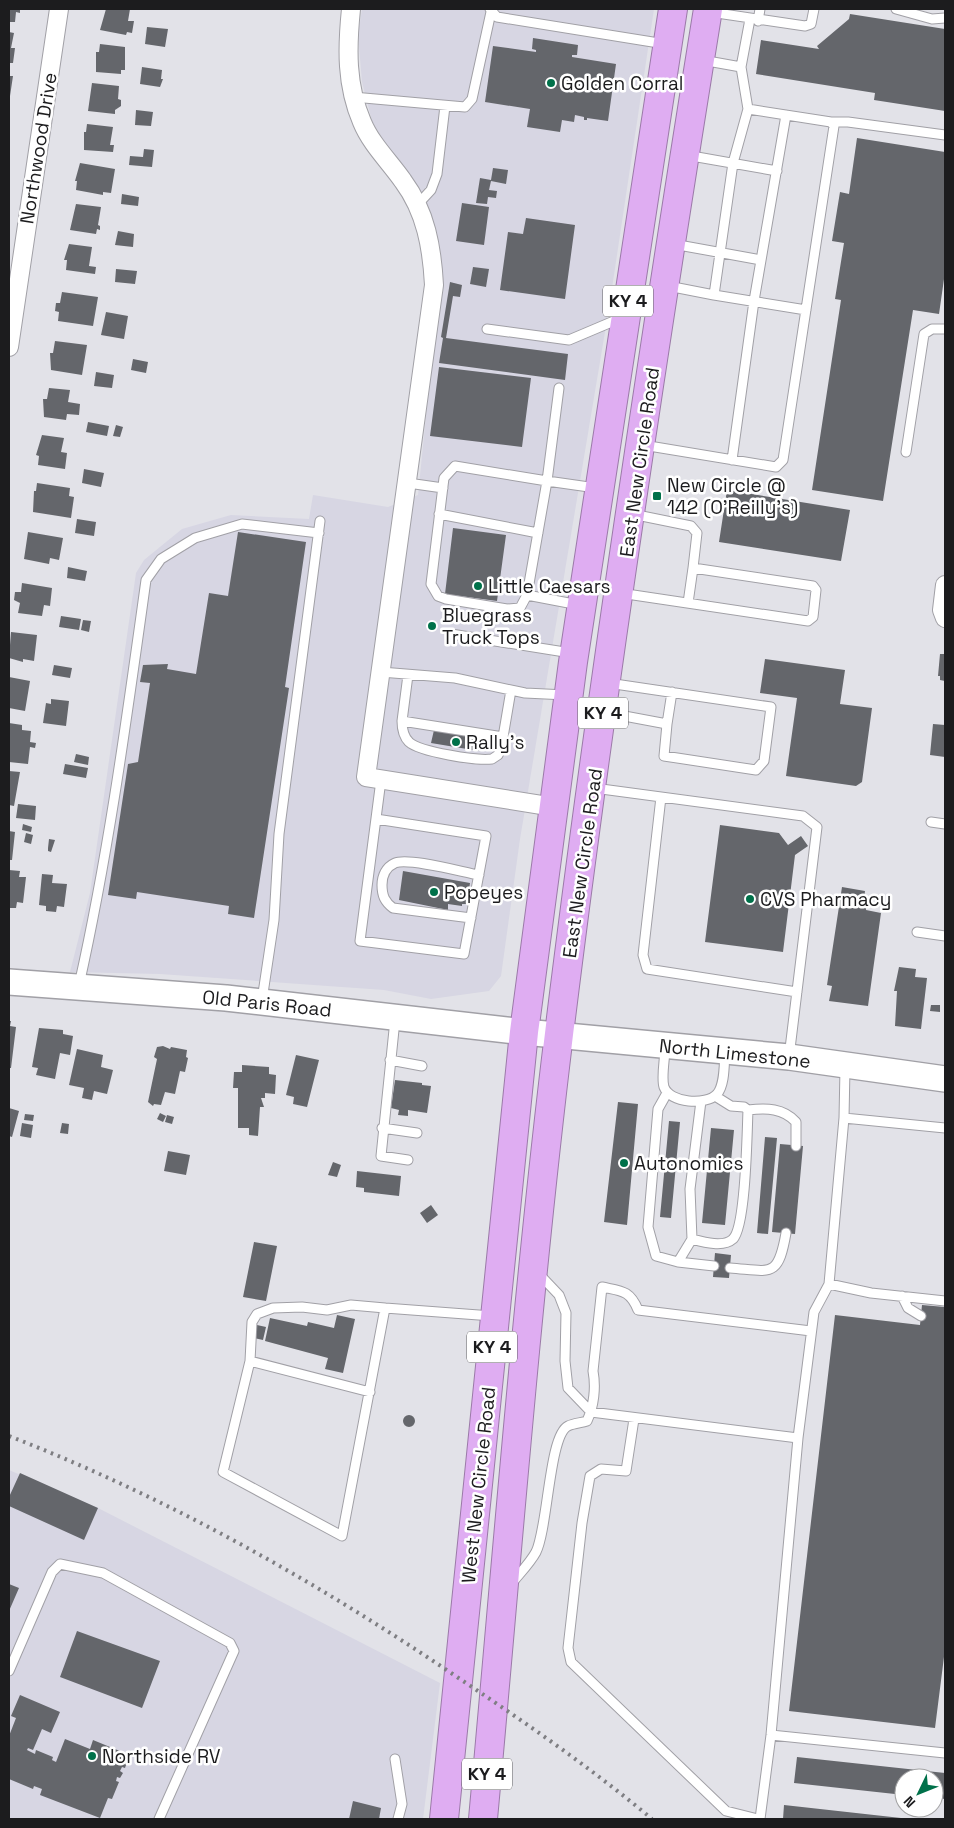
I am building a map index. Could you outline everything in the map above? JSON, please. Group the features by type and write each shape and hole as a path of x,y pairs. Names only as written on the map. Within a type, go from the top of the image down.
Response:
{"highway":[{"name":"East New Circle Road","path":"524,1032 574,653 673,9"},
{"name":"East New Circle Road","path":"559,1035 630,514 707,10"},
{"name":"West New Circle Road","path":"444,1819 524,1032"},
{"name":"West New Circle Road","path":"482,1819 534,1269 559,1035"}],"street":[{"name":"Northwood Drive","path":"9,347 59,9"},
{"path":"351,9 347,48 354,97 362,122 373,143 404,181 418,204 433,257 434,285 366,777 554,807"},
{"path":"945,586 942,610 945,618"},
{"name":"Old Paris Road","path":"9,982 262,1002 524,1032"},
{"name":"North Limestone","path":"524,1032 789,1057 945,1079"}],"lane":[{"path":"714,295 733,163 748,109 741,67 754,20 760,9"},
{"path":"707,10 754,20 805,26 811,24 814,9"},
{"path":"896,9 932,19 945,18"},
{"path":"354,97 465,107 472,99 491,10"},
{"path":"491,10 497,17 667,44"},
{"path":"700,59 741,67"},
{"path":"418,204 431,190 437,174 445,106"},
{"path":"748,109 831,122 848,122 945,135"},
{"path":"732,460 754,302 786,115"},
{"path":"641,444 776,468 783,460 834,126 831,122"},
{"path":"685,155 777,170"},
{"path":"672,243 761,260"},
{"path":"665,285 806,310"},
{"path":"488,329 569,340 626,316"},
{"path":"906,452 924,334 932,329 945,329"},
{"path":"559,388 547,481 538,533 527,595 520,608 507,609 438,596 431,584 439,514 444,478 455,466 547,481 599,488"},
{"path":"408,483 443,488"},
{"path":"439,514 538,533"},
{"path":"630,514 691,526 695,529 697,533 694,568 688,603"},
{"path":"262,1002 274,920 279,834 320,521"},
{"path":"78,987 96,910 118,778 146,580 161,559 195,538 242,524 319,533"},
{"path":"620,593 808,621 813,617 816,590 813,586 694,568"},
{"path":"527,595 582,605"},
{"path":"451,634 574,653"},
{"path":"381,672 455,678 511,690 568,695"},
{"path":"408,675 402,730 409,742 431,751 492,759 498,755 511,690"},
{"path":"607,683 672,692 770,707 764,761 756,770 664,756 672,692"},
{"path":"603,712 667,724"},
{"path":"402,721 503,737"},
{"path":"376,819 486,836 464,954 360,941 381,780"},
{"path":"592,788 803,816 817,827 789,1057"},
{"path":"661,797 643,955 647,969 797,992"},
{"path":"931,822 945,824"},
{"path":"471,918 393,908 386,903 382,892 382,878 387,869 396,863 409,862 479,875"},
{"path":"917,932 945,936"},
{"path":"396,1017 380,1156 408,1160"},
{"path":"665,1045 664,1085 667,1093 678,1099 701,1101 716,1096 720,1089 725,1051"},
{"path":"390,1060 422,1066"},
{"path":"634,1419 626,1471 601,1469 590,1476 582,1523 568,1648 571,1662 726,1811 759,1819 771,1736 798,1438 811,1331 814,1312 830,1284 844,1118 845,1066"},
{"path":"667,1093 658,1109 648,1227 656,1256 678,1262 714,1266"},
{"path":"716,1096 732,1106 744,1106 748,1110 765,1108 788,1113 796,1122 796,1146"},
{"path":"678,1262 692,1239 690,1189 701,1101"},
{"path":"692,1239 724,1243 733,1239 737,1232 744,1193 748,1110"},
{"path":"844,1118 945,1128"},
{"path":"382,1128 417,1133"},
{"path":"730,1268 766,1270 778,1265 782,1257 786,1233"},
{"path":"534,1269 559,1295 566,1313 568,1388 591,1412 634,1419 798,1438"},
{"path":"830,1284 945,1301"},
{"path":"504,1593 536,1552 544,1529 556,1451 562,1433 567,1426 587,1421 591,1412 595,1383 593,1370 602,1287 625,1292 633,1298 638,1310 811,1331"},
{"path":"902,1296 908,1308 921,1316"},
{"path":"386,1308 342,1536 223,1472 250,1361 252,1322 257,1314 273,1308 302,1307 326,1310 352,1304 495,1316"},
{"path":"250,1361 370,1392"},
{"path":"9,1671 52,1572 60,1564 103,1573 230,1643 234,1651 159,1819"},
{"path":"771,1736 945,1753"},
{"path":"395,1760 402,1804 398,1819"}],"shaded area":[{"path":"362,9 654,9 609,308 520,839 501,976 489,991 431,999 384,990 160,974 70,972 90,893 136,573 144,560 182,529 231,515 309,519 313,495 388,507 418,495 439,288 427,215 372,121 362,82 358,35"},
{"path":"9,1470 98,1508 440,1683 423,1819 9,1819"}],"building":[{"path":"9,9 20,9 20,13 16,12 15,22 9,22"},
{"path":"106,9 130,9 128,21 134,21 132,33 127,32 126,35 100,30"},
{"path":"850,14 945,29 945,111 874,100 875,93 756,74 761,40 819,49 817,46 849,19"},
{"path":"147,27 168,29 165,47 145,44"},
{"path":"9,32 14,33 11,48 15,48 13,63 9,63"},
{"name":"Golden Corral","path":"533,38 578,45 577,55 572,55 572,57 616,64 608,121 587,118 587,120 584,120 584,117 575,115 574,122 562,120 560,132 527,127 530,109 485,102 493,46 536,52 536,50 532,49"},
{"path":"100,44 125,47 125,70 121,70 121,74 96,72 96,52 99,52"},
{"path":"142,67 162,70 161,79 163,79 160,87 140,84"},
{"path":"9,76 13,76 10,96 9,96"},
{"path":"92,83 119,86 118,99 121,100 121,106 115,110 115,114 88,111"},
{"path":"136,110 153,112 151,126 135,125"},
{"path":"87,124 113,127 110,145 114,145 113,152 84,150 84,132 86,132"},
{"path":"857,138 945,152 945,272 939,314 913,310 883,501 812,490 841,300 835,299 844,243 832,241 840,192 849,194"},
{"path":"144,149 154,150 152,167 129,165 130,156 143,157"},
{"path":"80,163 115,169 111,193 103,192 103,195 76,190 77,181 75,181"},
{"path":"493,168 508,170 506,184 491,181 489,190 497,191 496,198 488,197 487,204 476,203 480,178 491,180"},
{"path":"122,194 139,197 138,206 121,204"},
{"path":"462,203 489,207 484,245 456,241"},
{"path":"76,204 101,207 98,225 100,230 97,229 96,234 70,230"},
{"path":"526,218 575,225 565,299 500,290 508,232 523,234"},
{"path":"118,231 134,234 133,247 115,245"},
{"path":"69,244 92,247 89,266 96,267 95,274 66,270 67,260 64,260"},
{"path":"473,267 489,269 486,287 470,284"},
{"path":"116,269 137,271 135,284 115,282"},
{"path":"450,282 462,285 460,297 453,296 446,338 568,354 565,380 439,363 443,338 441,337"},
{"path":"62,292 98,297 93,326 58,321 59,312 55,311 56,303 60,303"},
{"path":"106,312 128,316 124,339 101,335"},
{"path":"55,341 87,345 82,375 51,370 50,353 53,353"},
{"path":"133,359 148,362 146,373 131,370"},
{"path":"439,367 531,378 522,447 430,436"},
{"path":"96,372 114,375 112,388 94,386"},
{"path":"49,388 70,390 68,402 80,404 79,415 67,414 66,420 44,417 43,399 47,399"},
{"path":"88,422 109,426 107,436 86,432"},
{"path":"116,425 123,427 120,437 113,436"},
{"path":"42,435 64,438 61,452 67,453 65,469 38,465 39,456 36,455"},
{"path":"84,469 104,473 101,487 82,483"},
{"path":"37,483 70,488 69,496 74,497 71,518 33,512 34,491 36,491"},
{"path":"727,490 850,510 841,561 719,542"},
{"path":"77,519 96,522 94,536 75,533"},
{"path":"453,528 506,535 497,601 445,594"},
{"path":"28,532 63,538 59,560 50,558 49,564 24,559"},
{"path":"238,532 306,542 285,687 289,688 254,918 228,914 229,906 137,892 136,899 108,895 128,764 138,762 150,683 140,682 143,665 168,664 167,669 196,674 209,593 228,596"},
{"path":"68,567 87,571 85,581 67,578"},
{"path":"22,583 52,588 50,606 44,605 42,616 18,613 20,603 14,600 15,592 21,592"},
{"path":"61,616 81,619 79,630 59,627"},
{"path":"83,620 91,621 89,632 81,630"},
{"path":"11,632 37,635 34,661 23,659 23,662 9,658"},
{"path":"940,654 945,654 945,681 940,680 940,676 938,676"},
{"path":"765,659 845,670 840,704 872,708 862,782 856,786 786,776 797,698 760,693"},
{"path":"54,665 72,668 70,678 52,675"},
{"path":"9,677 30,681 25,711 9,708"},
{"path":"51,699 69,701 66,726 43,723 46,703 51,704"},
{"path":"9,723 22,725 22,730 31,731 30,742 36,743 35,748 30,747 28,764 9,762"},
{"path":"933,724 945,725 945,757 930,755"},
{"name":"Rally's","path":"434,730 480,734 479,751 431,743"},
{"path":"76,754 89,757 88,765 74,762"},
{"path":"65,764 88,768 86,778 63,774"},
{"path":"9,771 20,772 14,806 9,805"},
{"path":"18,804 36,806 35,820 16,818"},
{"path":"23,824 32,827 31,832 22,830"},
{"name":"CVS Pharmacy","path":"720,825 779,833 788,845 801,836 808,846 795,855 783,952 705,942"},
{"path":"9,831 15,832 12,860 9,860"},
{"path":"26,833 33,835 31,844 24,842"},
{"path":"49,839 55,840 51,852 48,851"},
{"path":"9,870 20,871 19,877 26,877 23,903 17,902 16,908 9,908"},
{"name":"Popeyes","path":"403,871 470,883 467,904 462,904 462,906 448,904 448,910 399,900"},
{"path":"42,874 53,875 52,883 67,884 64,907 57,906 56,912 46,911 46,906 39,905"},
{"path":"842,887 865,891 863,906 866,906 866,910 881,913 868,1006 829,1001 832,986 827,985"},
{"path":"899,967 916,969 915,977 927,978 921,1029 895,1026 897,991 894,991"},
{"path":"931,1005 940,1005 940,1012 930,1011"},
{"path":"9,1021 11,1021 10,1026 16,1027 11,1068 9,1068"},
{"path":"39,1028 63,1030 63,1034 73,1036 70,1055 60,1053 55,1079 36,1075 38,1068 32,1067"},
{"path":"163,1046 170,1049 171,1047 187,1050 186,1057 188,1058 185,1072 180,1071 175,1094 165,1092 161,1105 154,1104 153,1106 148,1102 157,1059 154,1057 157,1047"},
{"path":"77,1049 103,1055 101,1067 113,1070 107,1094 94,1091 92,1100 82,1098 84,1088 69,1085"},
{"path":"296,1055 319,1060 307,1107 293,1104 294,1097 286,1095"},
{"path":"242,1065 269,1067 269,1074 276,1075 275,1094 265,1093 265,1098 261,1098 264,1107 260,1107 258,1136 249,1135 249,1128 238,1128 238,1088 233,1088 234,1072 242,1072"},
{"path":"395,1080 431,1086 427,1113 408,1110 408,1116 398,1115 399,1110 391,1108"},
{"path":"618,1102 638,1104 627,1225 604,1222"},
{"path":"9,1108 19,1111 12,1137 9,1136"},
{"path":"160,1113 166,1116 163,1122 157,1119"},
{"path":"25,1114 34,1115 33,1121 24,1120"},
{"path":"167,1115 174,1117 172,1124 165,1122"},
{"path":"669,1121 680,1122 671,1218 660,1217"},
{"path":"22,1123 33,1125 31,1138 20,1136"},
{"path":"62,1123 69,1124 68,1134 60,1133"},
{"path":"711,1128 734,1130 725,1225 702,1223"},
{"path":"765,1137 777,1138 768,1234 757,1233"},
{"path":"780,1144 803,1146 795,1234 772,1232"},
{"path":"168,1151 190,1155 186,1175 164,1171"},
{"path":"333,1162 341,1165 337,1177 328,1175"},
{"path":"357,1171 401,1176 399,1196 364,1192 364,1188 356,1187"},
{"path":"431,1205 438,1215 427,1223 420,1213"},
{"path":"254,1242 277,1246 266,1301 243,1297"},
{"path":"715,1253 731,1255 729,1278 713,1277"},
{"path":"922,1305 945,1307 945,1649 935,1728 789,1711 835,1315 920,1325"},
{"path":"337,1315 355,1319 343,1373 325,1369 328,1358 265,1341 270,1318 307,1326 308,1322 334,1328"},
{"path":"257,1325 266,1327 263,1340 254,1338"},
{"path":"407,1415 411,1415 415,1421 411,1427 407,1427 403,1423 403,1419"},
{"path":"20,1473 98,1508 84,1540 9,1506 9,1497"},
{"path":"9,1584 19,1588 9,1611"},
{"path":"77,1631 160,1661 142,1708 60,1677"},
{"name":"Northside RV","path":"20,1695 60,1712 51,1733 42,1729 33,1750 28,1748 27,1750 35,1754 36,1750 53,1757 52,1760 56,1762 65,1739 90,1749 93,1740 127,1754 124,1761 127,1762 125,1768 122,1767 120,1771 123,1773 120,1778 117,1777 116,1781 119,1782 112,1799 108,1798 100,1818 40,1795 42,1789 34,1786 33,1789 9,1779 9,1736 16,1718 11,1716"},
{"path":"797,1757 899,1768 894,1768 894,1794 794,1783"},
{"path":"944,1773 945,1773 944,1799"},
{"path":"353,1801 381,1808 379,1819 349,1819"},
{"path":"784,1805 901,1818 901,1819 783,1819"}],"railway":[{"path":"9,1436 128,1487 242,1545 297,1576 406,1643 509,1712 558,1746 652,1819"}],"place":[{"name":"Golden Corral","path":"551,83"},
{"name":"New Circle @ 142 (O'Reilly's)","path":"657,496"},
{"name":"Little Caesars","path":"478,586"},
{"name":"Bluegrass Truck Tops","path":"432,626"},
{"name":"Rally's","path":"456,742"},
{"name":"Popeyes","path":"434,892"},
{"name":"CVS Pharmacy","path":"750,899"},
{"name":"Autonomics","path":"624,1163"},
{"name":"Northside RV","path":"92,1756"}]}
